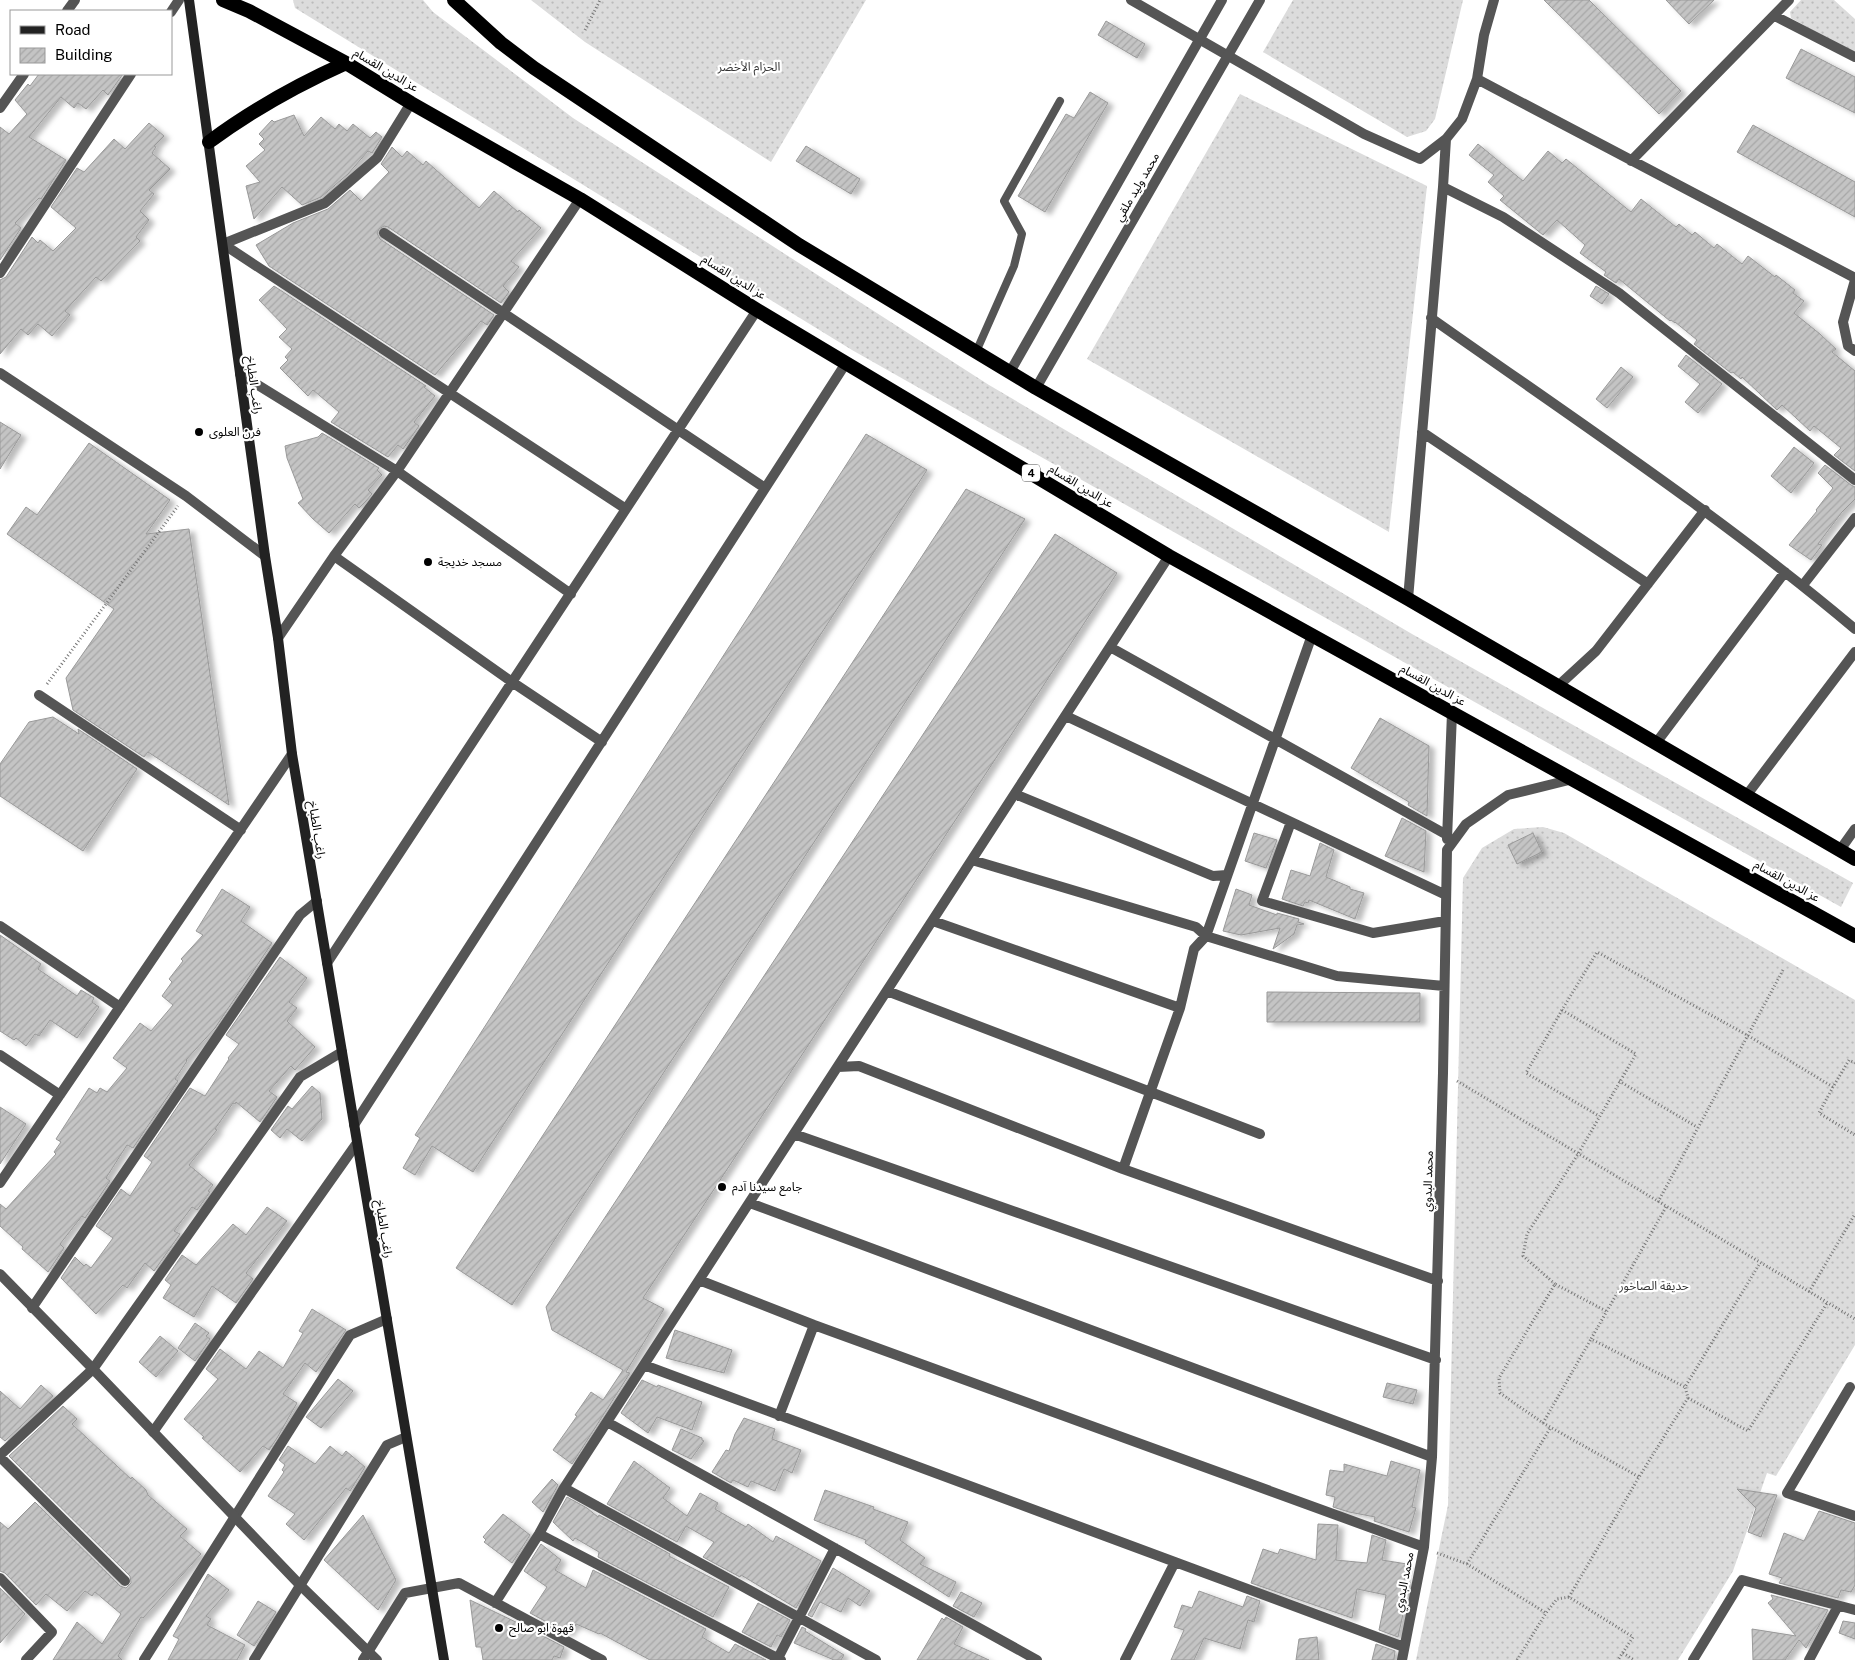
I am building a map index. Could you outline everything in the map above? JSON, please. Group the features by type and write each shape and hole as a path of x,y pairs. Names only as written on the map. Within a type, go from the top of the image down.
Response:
{"highway":[{"name":"عز الدين القسام","path":"223,0 249,11 346,63 411,103 580,199 758,310 1168,556 1573,779 1852,929"},
{"path":"454,0 501,42 568,92 799,245 1036,388 1558,686 1855,859"},
{"path":"209,142 261,106 289,90 346,63"}],"main road":[{"name":"راغب الطباخ","path":"189,0 265,556 278,638 292,754 444,1660"}],"street":[{"path":"172,10 179,0"},
{"path":"1131,0 1364,134 1420,159 1446,139 1462,119 1477,79 1484,35 1494,0"},
{"name":"محمد وليد ملقي","path":"1010,372 1222,0"},
{"name":"محمد وليد ملقي","path":"1036,388 1260,0"},
{"path":"1632,160 1789,0"},
{"path":"1775,16 1855,57"},
{"path":"0,108 23,75"},
{"path":"0,273 130,75"},
{"path":"1477,79 1855,279 1843,322 1848,346 1855,351"},
{"path":"222,244 325,202 377,158 411,103"},
{"path":"1408,600 1446,139"},
{"path":"1443,187 1504,216 1619,293 1855,480"},
{"path":"278,638 334,556 397,471 580,199"},
{"path":"384,234 766,488"},
{"path":"222,244 626,509"},
{"path":"327,963 758,310"},
{"path":"1431,318 1705,510 1803,585 1855,629"},
{"path":"354,1126 846,363"},
{"path":"0,373 186,496 265,556"},
{"path":"240,374 397,471 570,594"},
{"path":"1422,432 1648,584"},
{"path":"1558,686 1596,651 1705,510"},
{"path":"1803,585 1855,518"},
{"path":"334,556 512,682 602,742"},
{"path":"494,1603 539,1534 564,1488 1168,556"},
{"path":"1656,743 1786,572"},
{"path":"1123,1169 1180,1008 1194,949 1206,936 1312,635"},
{"path":"1110,647 1447,835"},
{"path":"1746,796 1855,652"},
{"path":"39,695 241,830"},
{"name":"محمد البدوي","path":"1402,1660 1424,1547 1432,1457 1438,1281 1447,835 1452,713"},
{"path":"1066,716 1446,896"},
{"path":"0,1183 292,754"},
{"path":"1447,850 1466,824 1508,795 1573,779"},
{"path":"1015,794 1213,876 1227,875"},
{"path":"1291,822 1262,901 1373,933 1445,921"},
{"path":"1840,850 1855,829"},
{"path":"972,860 1196,927 1206,936 1337,976 1444,986"},
{"path":"32,1308 300,915 317,901"},
{"path":"932,921 1180,1008"},
{"path":"0,926 120,1007"},
{"path":"887,991 1260,1134"},
{"path":"125,1581 0,1456 93,1369 300,1077 342,1052"},
{"path":"0,1055 60,1095"},
{"path":"838,1067 859,1066 1123,1169 1438,1281"},
{"path":"794,1134 1436,1360"},
{"path":"153,1432 357,1143"},
{"path":"750,1203 1432,1457"},
{"path":"0,1274 235,1517 366,1656 377,1660"},
{"path":"699,1280 814,1325 1424,1547"},
{"path":"144,1660 350,1335 387,1319"},
{"path":"779,1416 814,1325"},
{"path":"644,1365 1404,1647"},
{"path":"1853,1386 1786,1493 1855,1516"},
{"path":"607,1422 1038,1660"},
{"path":"254,1660 387,1445 406,1437"},
{"path":"564,1488 876,1660"},
{"path":"539,1534 779,1659 798,1617 835,1548"},
{"path":"1125,1660 1175,1562"},
{"path":"0,1578 52,1632 26,1660"},
{"path":"1693,1660 1742,1580 1855,1610"},
{"path":"366,1656 405,1593 459,1583 602,1660"},
{"path":"1809,1660 1838,1606"}],"lane":[{"path":"976,352 1014,266 1022,234 1004,200 1060,101"}],"path":[{"path":"585,30 600,0"},
{"path":"39,695 186,496"},
{"path":"1599,1116 1526,1073 1597,952 1747,1036 1833,1087"},
{"path":"1658,1202 1783,970"},
{"path":"1562,1010 1636,1054 1578,1154 1527,1234 1523,1256 1555,1284 1606,1311"},
{"path":"1855,1063 1849,1060 1819,1113 1855,1135"},
{"path":"1443,1073 1855,1319"},
{"path":"1620,1081 1697,1127"},
{"path":"1543,1423 1666,1206"},
{"path":"1809,1292 1855,1214"},
{"path":"1760,1263 1685,1387 1688,1398 1748,1431 1827,1303"},
{"path":"1555,1284 1499,1378 1500,1393 1543,1423 1639,1477"},
{"path":"1591,1339 1685,1387"},
{"path":"1569,1597 1639,1477 1688,1398"},
{"path":"1467,1564 1551,1427"},
{"path":"1424,1547 1467,1564 1546,1613"},
{"path":"1517,1660 1546,1613 1557,1599 1569,1597 1633,1637 1618,1660"},
{"path":"1623,1653 1634,1660"}],"green space":[{"path":"293,0 423,0 433,12 573,118 989,385 1412,634 1853,883 1841,907 852,350 295,8"},
{"name":"الحزام الأخضر","path":"531,0 866,0 771,162 585,42"},
{"path":"1293,0 1463,0 1435,119 1426,131 1407,137 1263,52"},
{"path":"1801,0 1834,0 1855,19 1855,54 1791,18 1790,12"},
{"path":"1240,94 1427,186 1389,532 1087,359"},
{"name":"حديقة الصاخور","path":"1543,827 1564,833 1855,1000 1855,1345 1776,1476 1767,1473 1733,1571 1678,1660 1416,1660 1448,1505 1463,878 1482,848 1514,829"}],"building":[{"path":"1544,0 1589,0 1681,91 1659,114"},
{"path":"1666,0 1714,0 1689,24"},
{"path":"1106,21 1145,44 1137,58 1098,35"},
{"path":"1801,49 1855,77 1855,113 1786,78"},
{"path":"38,75 122,75 108,95 103,90 86,109 78,103 74,108 61,97 29,137 66,160 41,199 39,198 15,223 21,228 0,260 0,127 9,134 27,114 15,100 28,84 30,86"},
{"path":"1090,92 1108,103 1045,212 1018,196 1066,114 1074,118"},
{"path":"294,115 304,136 321,117 335,129 339,124 347,131 353,124 370,138 376,132 382,137 372,153 368,151 348,174 321,197 302,205 282,187 254,219 246,186 260,182 246,166 265,150 259,144 264,139 259,134 272,120 274,122"},
{"path":"149,123 164,136 154,146 156,147 152,153 170,169 149,190 154,194 140,211 149,220 136,237 140,241 101,281 96,277 65,311 70,315 52,336 38,324 28,335 21,329 0,354 0,280 6,277 32,237 38,243 40,240 53,251 76,228 51,207 77,168 84,172 114,139 125,149"},
{"path":"1753,125 1855,182 1855,217 1737,152"},
{"path":"1478,144 1523,181 1548,151 1562,163 1566,159 1631,212 1641,199 1676,227 1679,224 1692,235 1695,232 1714,248 1717,244 1742,264 1748,256 1795,290 1793,293 1804,301 1794,313 1836,349 1832,352 1855,371 1855,471 1834,455 1841,448 1814,426 1810,431 1782,405 1777,410 1742,377 1741,379 1733,372 1731,373 1694,344 1697,340 1675,322 1670,321 1619,279 1616,283 1604,275 1606,272 1580,253 1585,245 1557,220 1543,235 1500,200 1504,196 1488,182 1494,175 1469,155"},
{"path":"806,146 860,179 851,194 796,161"},
{"path":"392,147 402,157 407,151 423,165 426,161 479,208 494,191 518,212 519,210 541,228 511,261 519,267 503,286 509,292 501,303 388,227 384,226 379,229 377,233 380,239 494,315 487,325 481,321 435,375 269,266 256,245 293,223 328,209 350,190 361,201 389,172 381,164"},
{"path":"274,286 426,386 424,387 435,396 414,422 419,426 403,449 398,445 388,457 331,422 339,412 313,390 308,396 280,368 288,360 285,357 292,349 279,337 287,329 259,300"},
{"path":"1596,286 1609,294 1602,304 1590,296"},
{"path":"1686,355 1722,384 1698,413 1685,402 1700,384 1678,366"},
{"path":"1621,367 1633,377 1607,408 1596,399"},
{"path":"0,422 21,435 0,469"},
{"path":"322,433 379,468 377,470 382,475 368,490 372,494 366,501 359,508 355,504 329,533 298,503 303,499 287,458 285,446 318,437"},
{"path":"866,434 927,470 473,1172 432,1146 415,1175 403,1168 420,1138 415,1135"},
{"path":"89,443 170,500 146,534 189,529 229,805 148,752 144,757 73,710 66,678 114,609 7,534 26,507 37,515"},
{"path":"1794,447 1814,463 1791,493 1771,476"},
{"path":"1825,465 1855,487 1855,499 1842,512 1818,544 1822,545 1811,560 1789,545 1833,488 1818,473"},
{"path":"966,489 1025,519 512,1305 456,1268"},
{"path":"1055,534 1117,573 643,1298 664,1309 626,1372 630,1373 572,1464 553,1450 591,1392 603,1400 623,1370 552,1330 546,1307"},
{"path":"53,717 79,734 78,729 137,769 83,851 0,796 0,764 29,722"},
{"path":"1380,718 1429,746 1427,816 1408,805 1409,802 1351,768"},
{"path":"1402,818 1426,831 1424,872 1385,856"},
{"path":"1254,833 1277,840 1266,868 1245,861"},
{"path":"1533,833 1542,852 1517,864 1508,845"},
{"path":"1320,843 1334,850 1326,877 1350,887 1350,889 1364,893 1355,919 1309,900 1303,906 1282,899 1291,870 1310,876"},
{"path":"222,889 250,907 241,921 272,943 215,1028 186,1060 175,1079 178,1081 133,1148 127,1145 106,1178 110,1181 85,1218 82,1216 60,1244 64,1248 48,1272 0,1226 0,1204 6,1209 56,1154 54,1152 61,1142 56,1139 89,1088 97,1093 100,1088 107,1092 127,1068 113,1058 140,1023 151,1031 173,1005 162,996 172,982 169,979 183,961 181,959 203,935 196,931"},
{"path":"1236,889 1252,895 1249,905 1277,915 1277,913 1299,919 1298,922 1304,924 1297,925 1294,934 1273,949 1280,928 1241,935 1223,931"},
{"path":"0,935 41,964 38,969 77,996 81,990 94,998 92,1002 99,1007 77,1038 50,1020 39,1036 35,1034 26,1046 16,1038 14,1040 0,1031"},
{"path":"280,957 307,978 289,1002 297,1008 287,1021 315,1047 295,1070 291,1066 269,1091 277,1097 260,1122 236,1102 235,1104 233,1103 215,1129 217,1130 189,1165 213,1185 208,1191 210,1192 197,1210 192,1207 174,1231 180,1234 154,1271 145,1263 127,1288 123,1285 96,1314 61,1278 75,1257 84,1266 86,1264 91,1268 113,1238 96,1226 121,1189 130,1196 152,1162 144,1156 190,1088 205,1096 228,1058 239,1044 226,1035"},
{"path":"1267,992 1420,993 1420,1022 1267,1022"},
{"path":"312,1086 320,1093 322,1119 302,1141 287,1129 280,1138 271,1130 288,1106 292,1109"},
{"path":"0,1107 26,1124 0,1164"},
{"path":"267,1207 287,1221 246,1273 253,1279 236,1303 212,1286 194,1317 163,1298 171,1285 165,1280 182,1255 196,1265 233,1224 246,1235"},
{"path":"312,1309 346,1330 316,1372 305,1363 283,1394 297,1403 277,1438 269,1450 263,1446 240,1472 184,1419 218,1379 206,1369 220,1349 246,1369 259,1351 283,1368 303,1333 299,1331"},
{"path":"195,1323 209,1333 206,1336 210,1339 195,1361 178,1348"},
{"path":"675,1330 732,1350 724,1373 666,1358"},
{"path":"160,1336 178,1351 156,1377 139,1362"},
{"path":"338,1379 353,1391 321,1428 306,1417"},
{"path":"642,1380 702,1402 692,1430 657,1417 648,1433 621,1413"},
{"path":"1387,1383 1417,1390 1413,1404 1383,1397"},
{"path":"41,1385 53,1396 5,1441 0,1437 0,1391 20,1409"},
{"path":"63,1406 77,1419 72,1424 187,1529 180,1536 201,1554 143,1618 141,1617 118,1656 122,1660 53,1660 77,1622 102,1644 121,1614 95,1592 92,1596 85,1591 67,1611 46,1594 36,1605 5,1573 0,1571 0,1522 8,1529 35,1502 120,1586 126,1588 131,1583 130,1576 9,1456"},
{"path":"744,1418 775,1429 772,1439 801,1450 792,1473 784,1469 775,1491 751,1481 748,1487 733,1480 731,1483 712,1472 726,1450 729,1451 735,1434"},
{"path":"681,1429 702,1438 704,1441 691,1459 672,1450"},
{"path":"288,1446 315,1464 330,1446 342,1456 346,1451 365,1467 350,1491 346,1488 304,1540 286,1524 295,1514 268,1496 284,1472 282,1470 285,1465 279,1460"},
{"path":"634,1461 670,1488 663,1498 687,1516 700,1493 718,1503 715,1509 746,1527 748,1524 773,1542 776,1536 821,1561 796,1608 741,1575 740,1577 703,1557 714,1542 686,1526 677,1542 607,1504"},
{"path":"1391,1461 1420,1470 1412,1507 1416,1508 1409,1532 1374,1521 1375,1517 1333,1507 1335,1497 1326,1495 1330,1470 1344,1472 1344,1464 1387,1476"},
{"path":"552,1479 558,1485 543,1512 532,1502"},
{"path":"1737,1489 1777,1495 1761,1537 1748,1532 1756,1508"},
{"path":"825,1490 874,1507 873,1509 908,1522 900,1540 925,1558 920,1564 956,1582 949,1597 865,1543 866,1540 814,1520"},
{"path":"567,1497 587,1508 598,1517 599,1515 670,1554 669,1556 729,1587 713,1617 598,1557 599,1552 575,1538 573,1541 553,1522"},
{"path":"1819,1511 1855,1523 1855,1585 1851,1592 1841,1590 1838,1598 1779,1583 1782,1578 1769,1574 1784,1533 1804,1541"},
{"path":"503,1514 530,1535 512,1563 484,1542 486,1540 483,1537"},
{"path":"363,1515 396,1580 378,1610 324,1560"},
{"path":"1318,1524 1338,1525 1336,1560 1367,1563 1372,1535 1386,1540 1382,1560 1407,1564 1404,1581 1410,1582 1398,1637 1379,1630 1386,1595 1357,1589 1352,1618 1251,1583 1263,1549 1278,1554 1280,1549 1316,1560"},
{"path":"541,1544 561,1560 555,1570 586,1588 593,1570 706,1629 702,1637 729,1653 735,1644 766,1660 650,1660 600,1633 576,1624 574,1628 571,1627 569,1634 530,1613 547,1587 524,1571"},
{"path":"833,1568 870,1591 860,1606 848,1598 841,1612 820,1602 812,1617 808,1615"},
{"path":"208,1574 229,1590 206,1616 211,1619 207,1625 245,1645 237,1660 168,1660 179,1639 173,1636"},
{"path":"0,1588 25,1614 0,1643"},
{"path":"1199,1591 1243,1607 1247,1596 1260,1601 1254,1622 1248,1620 1240,1649 1204,1638 1194,1660 1171,1660 1184,1630 1174,1627 1182,1605 1192,1608"},
{"path":"961,1592 982,1603 974,1617 953,1606"},
{"path":"1771,1595 1828,1610 1806,1648 1799,1640 1785,1660 1753,1660 1752,1629 1796,1636 1768,1603 1773,1599"},
{"path":"470,1600 564,1647 560,1658 554,1656 552,1660 483,1660 481,1647 476,1647"},
{"path":"258,1601 276,1612 254,1646 237,1635"},
{"path":"758,1603 790,1620 781,1637 777,1635 771,1647 742,1632"},
{"path":"946,1617 963,1627 954,1644 989,1660 917,1660 942,1618 944,1620"},
{"path":"1843,1621 1855,1623 1855,1639 1839,1633"},
{"path":"802,1627 806,1629 805,1631 844,1655 841,1660 834,1660 794,1643"},
{"path":"1317,1637 1319,1660 1296,1660 1299,1639"},
{"path":"1376,1644 1395,1651 1394,1660 1372,1660"}],"place":[{"name":"فرن العلوى","path":"199,432"},
{"name":"مسجد خديجة","path":"428,562"},
{"name":"جامع سيدنا آدم","path":"722,1187"},
{"name":"قهوة ابو صالح","path":"499,1628"}]}
